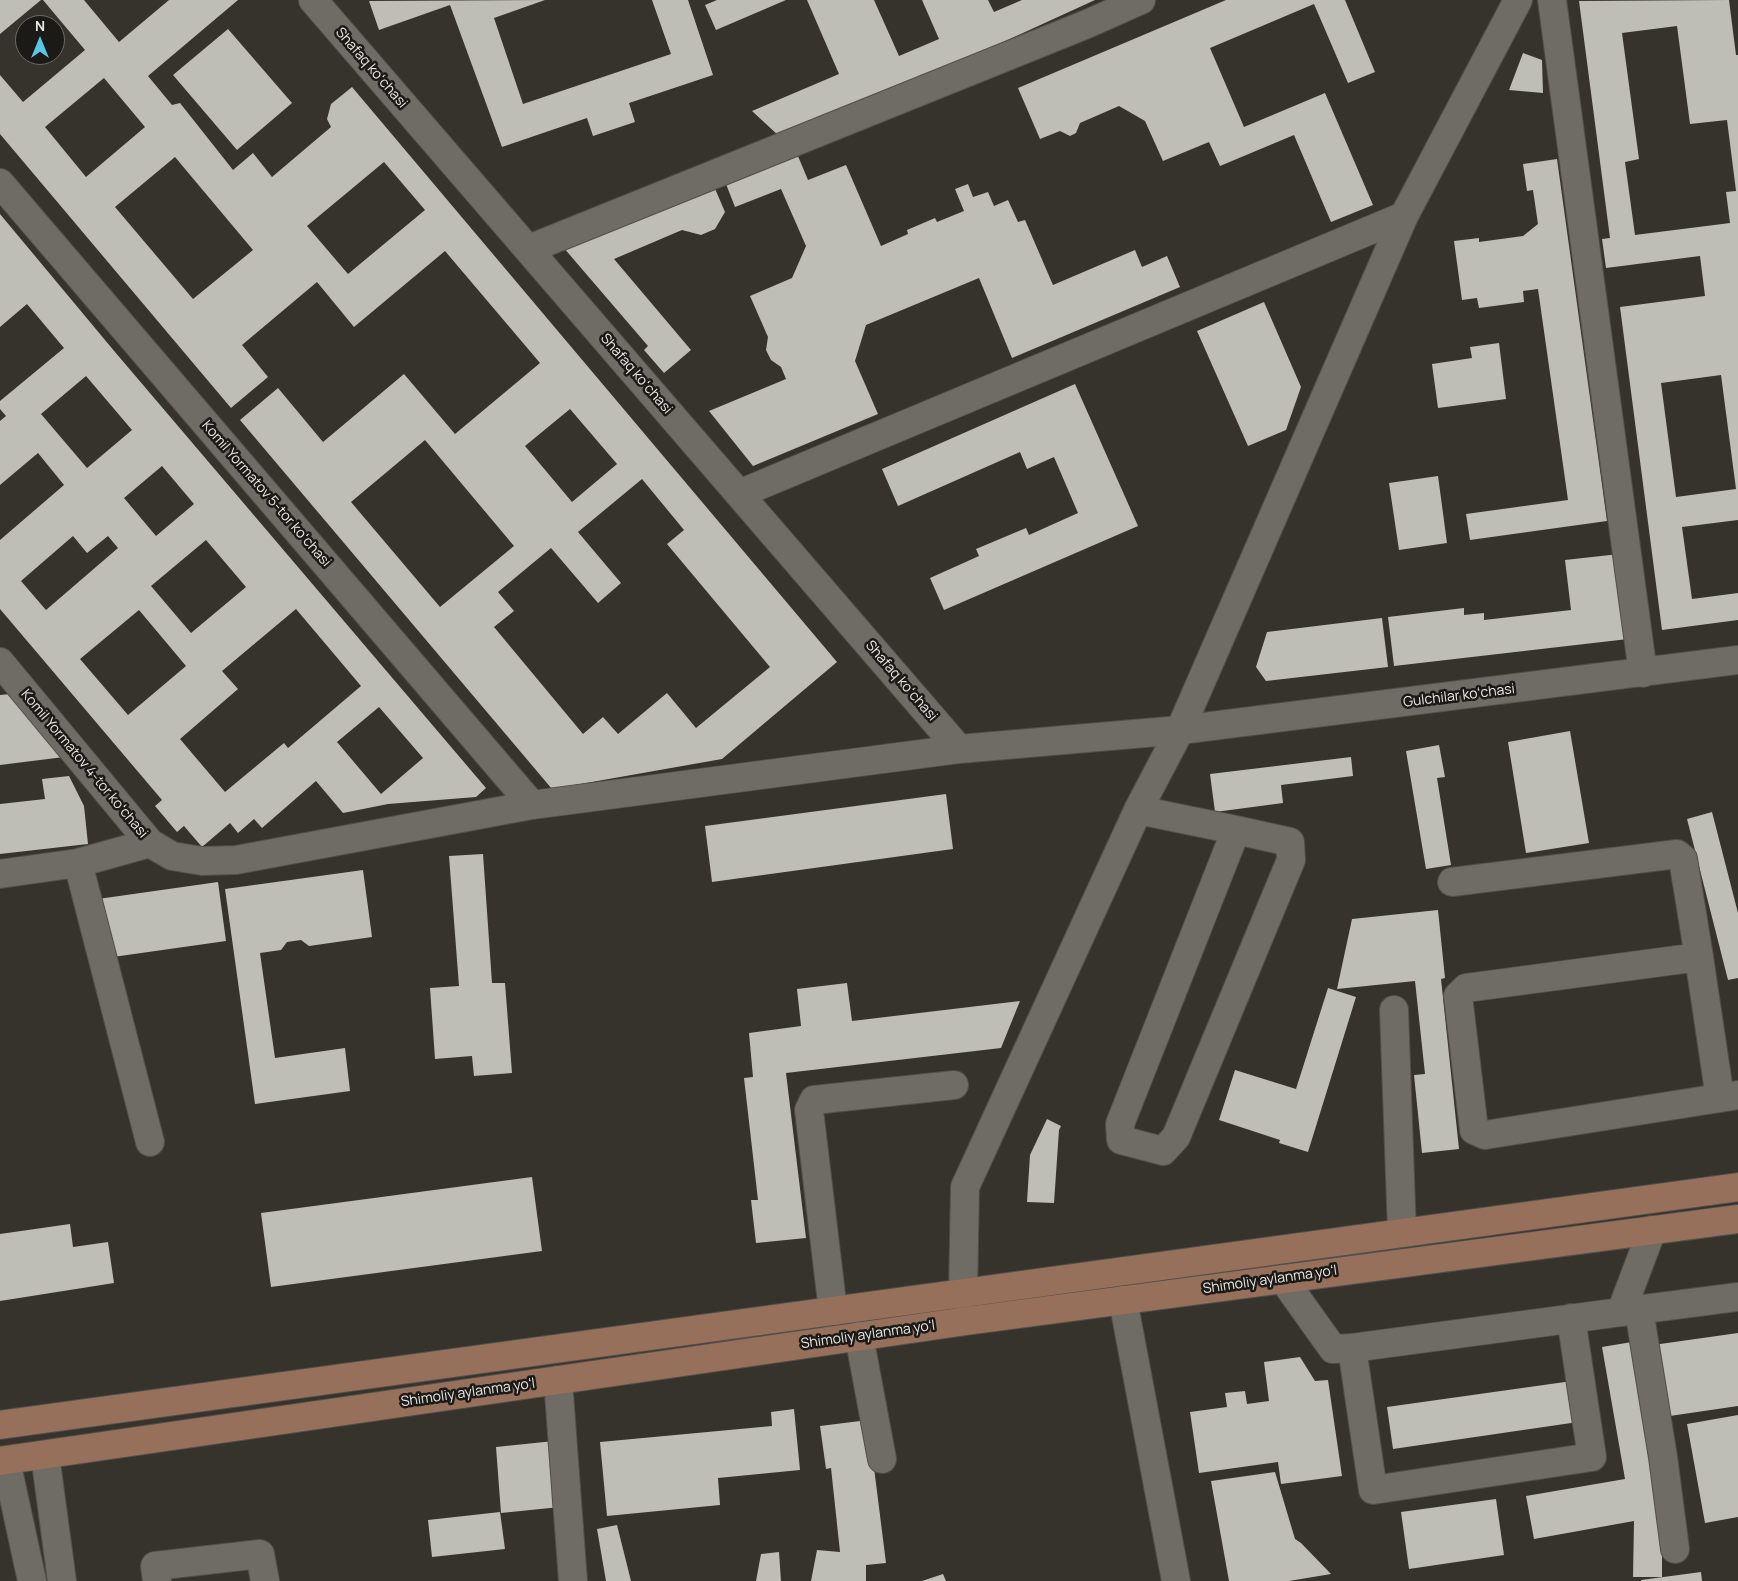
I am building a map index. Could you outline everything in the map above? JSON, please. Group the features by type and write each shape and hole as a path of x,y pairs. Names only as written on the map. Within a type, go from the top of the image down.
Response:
{"main road":[{"name":"Shimoliy aylanma yoʻl","path":"0,1425 1738,1187"},
{"path":"1647,1200 1652,1230"},
{"name":"Shimoliy aylanma yoʻl","path":"3,1461 860,1336 1283,1278 1738,1219"},
{"path":"660,1334 666,1364"}],"street":[{"name":"Shafaq koʻchasi","path":"313,0 959,749"},
{"path":"529,249 1088,24 1141,0"},
{"path":"963,1293 965,1188 1138,810 1180,730 1404,216 1518,0"},
{"path":"1552,0 1643,673"},
{"name":"Komil Yormatov 5-tor koʻchasi","path":"0,183 532,805"},
{"path":"739,494 1404,216"},
{"name":"Gulchilar koʻchasi","path":"532,805 959,749 1180,730 1738,660"},
{"name":"Komil Yormatov 4-tor koʻchasi","path":"0,662 150,843 172,856 202,861 236,860 532,805"},
{"path":"1138,810 1236,830 1290,842 1291,860 1176,1137 1163,1151 1121,1140 1120,1124 1236,830"},
{"path":"0,874 78,863 150,843"},
{"path":"1452,882 1677,854 1682,859 1699,957 1729,1096 1485,1135 1474,1130 1458,996 1466,988 1699,957"},
{"path":"78,863 150,1142"},
{"path":"1394,1010 1402,1233"},
{"path":"832,1311 809,1110 814,1100 954,1085"},
{"path":"1652,1230 1630,1311 1663,1457 1675,1549"},
{"path":"1283,1278 1333,1348 1352,1348 1738,1297"},
{"path":"1123,1300 1176,1581"},
{"path":"1352,1348 1373,1490 1592,1457 1571,1318"},
{"path":"860,1336 882,1459"},
{"path":"558,1380 573,1581"},
{"path":"45,1455 62,1581"},
{"path":"3,1461 32,1581"},
{"path":"157,1581 156,1566 260,1554 265,1581"}],"building":[{"path":"0,0 41,0 23,15 15,15 15,22 0,34"},
{"path":"43,0 84,0 119,42 169,0 238,0 148,76 172,105 180,103 233,170 253,153 272,177 331,127 327,119 331,104 352,87 837,662 722,759 552,789 240,420 278,388 323,442 404,374 455,434 540,363 445,251 354,327 317,282 242,345 268,377 231,408 0,134 0,75 23,102 85,50 65,26 65,15 56,15","holes":["104,78 145,127 86,177 45,127","175,157 253,250 193,299 115,207","384,162 425,210 348,274 307,226","570,409 617,464 572,502 525,446","425,440 514,546 440,607 351,502","642,479 684,530 667,544 770,667 696,728 667,693 618,734 603,717 583,734 494,627 514,611 498,592 551,548 598,603 621,583 578,532"]},
{"path":"545,0 494,18 523,104 671,54 652,0 688,0 713,75 629,103 635,122 593,136 587,118 502,147 450,5 379,30 369,1"},
{"path":"717,0 786,0 716,30 705,5"},
{"path":"807,0 874,0 899,56 939,39 922,0 988,0 994,12 1022,0 1095,0 977,54 779,136 752,111 839,74"},
{"path":"1226,0 1345,0 1375,72 1348,83 1314,4 1210,48 1244,127 1325,93 1373,205 1331,222 1294,135 1220,166 1209,142 1163,161 1145,121 1119,106 1080,123 1076,133 1070,136 1060,131 1040,139 1018,88"},
{"path":"1729,0 1736,55 1738,55 1738,520 1682,527 1692,599 1738,593 1738,620 1662,630 1620,307 1705,296 1700,256 1606,268 1602,239 1610,238 1579,1","holes":["1677,26 1690,124 1727,120 1736,191 1726,192 1730,223 1635,235 1625,162 1639,159 1622,33","1721,375 1736,489 1676,497 1661,383"]},
{"path":"228,29 292,103 237,150 173,75"},
{"path":"1523,53 1542,60 1543,93 1509,90"},
{"path":"795,149 808,180 846,165 881,246 908,234 907,230 935,218 937,222 964,211 955,189 968,184 973,197 988,192 994,206 1008,200 1018,222 1025,220 1053,285 1135,250 1142,267 1167,256 1180,287 1012,358 979,278 866,325 855,361 878,414 753,466 709,411 786,379 781,367 771,360 766,350 768,337 750,296 792,278 806,246 781,189 735,207 724,179"},
{"path":"1557,159 1607,521 1470,540 1466,514 1568,500 1538,289 1523,291 1524,302 1479,308 1477,298 1462,300 1454,241 1479,238 1479,242 1523,236 1538,224 1533,190 1527,191 1523,164"},
{"path":"713,184 725,212 715,229 701,235 682,230 614,259 691,350 664,373 644,350 648,346 563,247"},
{"path":"0,214 486,788 476,797 388,804 343,813 316,781 262,828 254,819 238,833 230,823 202,847 184,826 177,832 155,806 162,800 0,609 0,540 64,485 38,453 0,485 0,421 6,416 0,409 0,401 64,348 27,304 0,327","holes":["86,376 132,430 87,468 41,414","162,466 194,504 156,536 124,498","73,536 87,553 108,536 118,548 46,610 21,581","206,540 246,587 191,633 151,586","296,609 361,686 288,748 284,743 225,792 180,739 238,689 222,671","139,610 186,666 128,715 80,659","379,707 423,758 381,794 337,742"]},
{"path":"1264,302 1301,387 1286,430 1248,446 1197,331"},
{"path":"1499,343 1506,399 1438,408 1432,364 1472,358 1470,347"},
{"path":"1075,384 1138,526 944,610 930,578 979,556 976,549 1026,528 1029,535 1078,513 1054,457 1027,469 1020,452 898,506 882,469"},
{"path":"1438,476 1447,543 1399,550 1389,483"},
{"path":"1619,554 1628,639 1394,666 1388,617 1464,608 1464,615 1484,613 1484,620 1571,610 1565,560"},
{"path":"1382,618 1388,667 1266,681 1256,667 1267,632"},
{"path":"11,694 64,757 0,765 0,695"},
{"path":"1570,731 1589,843 1526,853 1508,742"},
{"path":"1439,745 1445,777 1437,778 1451,865 1426,869 1406,751"},
{"path":"1351,757 1353,776 1281,785 1283,803 1215,812 1210,774"},
{"path":"69,776 84,806 88,844 0,854 0,804 45,799 42,779"},
{"path":"946,794 953,849 712,882 705,826"},
{"path":"1712,812 1738,913 1738,978 1728,980 1687,819"},
{"path":"483,854 492,983 505,983 512,1073 474,1076 472,1056 435,1059 430,988 459,986 449,856"},
{"path":"363,870 372,937 309,946 301,940 287,942 281,950 260,953 275,1058 345,1048 350,1091 255,1104 225,889"},
{"path":"218,882 226,941 106,958 98,899"},
{"path":"1438,910 1445,978 1441,979 1459,1149 1422,1153 1414,1075 1425,1074 1415,981 1337,989 1352,919"},
{"path":"847,983 852,1021 1020,1001 1001,1048 786,1073 806,1238 756,1243 751,1200 758,1200 744,1078 753,1077 749,1033 801,1026 797,989"},
{"path":"1328,988 1356,997 1308,1152 1279,1143 1280,1140 1219,1120 1235,1070 1296,1089"},
{"path":"1047,1119 1061,1126 1059,1130 1054,1203 1027,1202 1030,1155"},
{"path":"532,1177 542,1251 271,1287 261,1213"},
{"path":"70,1224 73,1247 108,1242 114,1283 0,1301 0,1234"},
{"path":"1738,1333 1738,1406 1663,1417 1653,1345"},
{"path":"1632,1342 1662,1516 1662,1577 1633,1577 1634,1521 1534,1539 1526,1496 1625,1479 1602,1347"},
{"path":"1300,1357 1315,1381 1328,1380 1342,1476 1281,1484 1278,1462 1199,1473 1190,1412 1227,1407 1225,1393 1245,1391 1247,1404 1269,1401 1264,1362"},
{"path":"1572,1381 1578,1422 1393,1449 1387,1407"},
{"path":"794,1409 800,1470 718,1478 720,1505 607,1516 600,1442 772,1426 771,1412"},
{"path":"1738,1415 1738,1517 1705,1523 1687,1424"},
{"path":"868,1420 886,1563 866,1565 866,1581 811,1581 817,1550 840,1552 831,1468 826,1469 820,1426"},
{"path":"554,1441 560,1507 501,1513 496,1447"},
{"path":"1275,1472 1295,1539 1331,1574 1289,1581 1229,1581 1211,1481"},
{"path":"1496,1499 1504,1555 1409,1569 1401,1512"},
{"path":"500,1512 505,1549 432,1557 428,1520"},
{"path":"617,1525 631,1581 606,1581 597,1529"},
{"path":"779,1552 781,1581 756,1581 761,1554"},
{"path":"1701,1572 1702,1581 1641,1581 1641,1580"},
{"path":"943,1574 946,1581 922,1581"}]}
